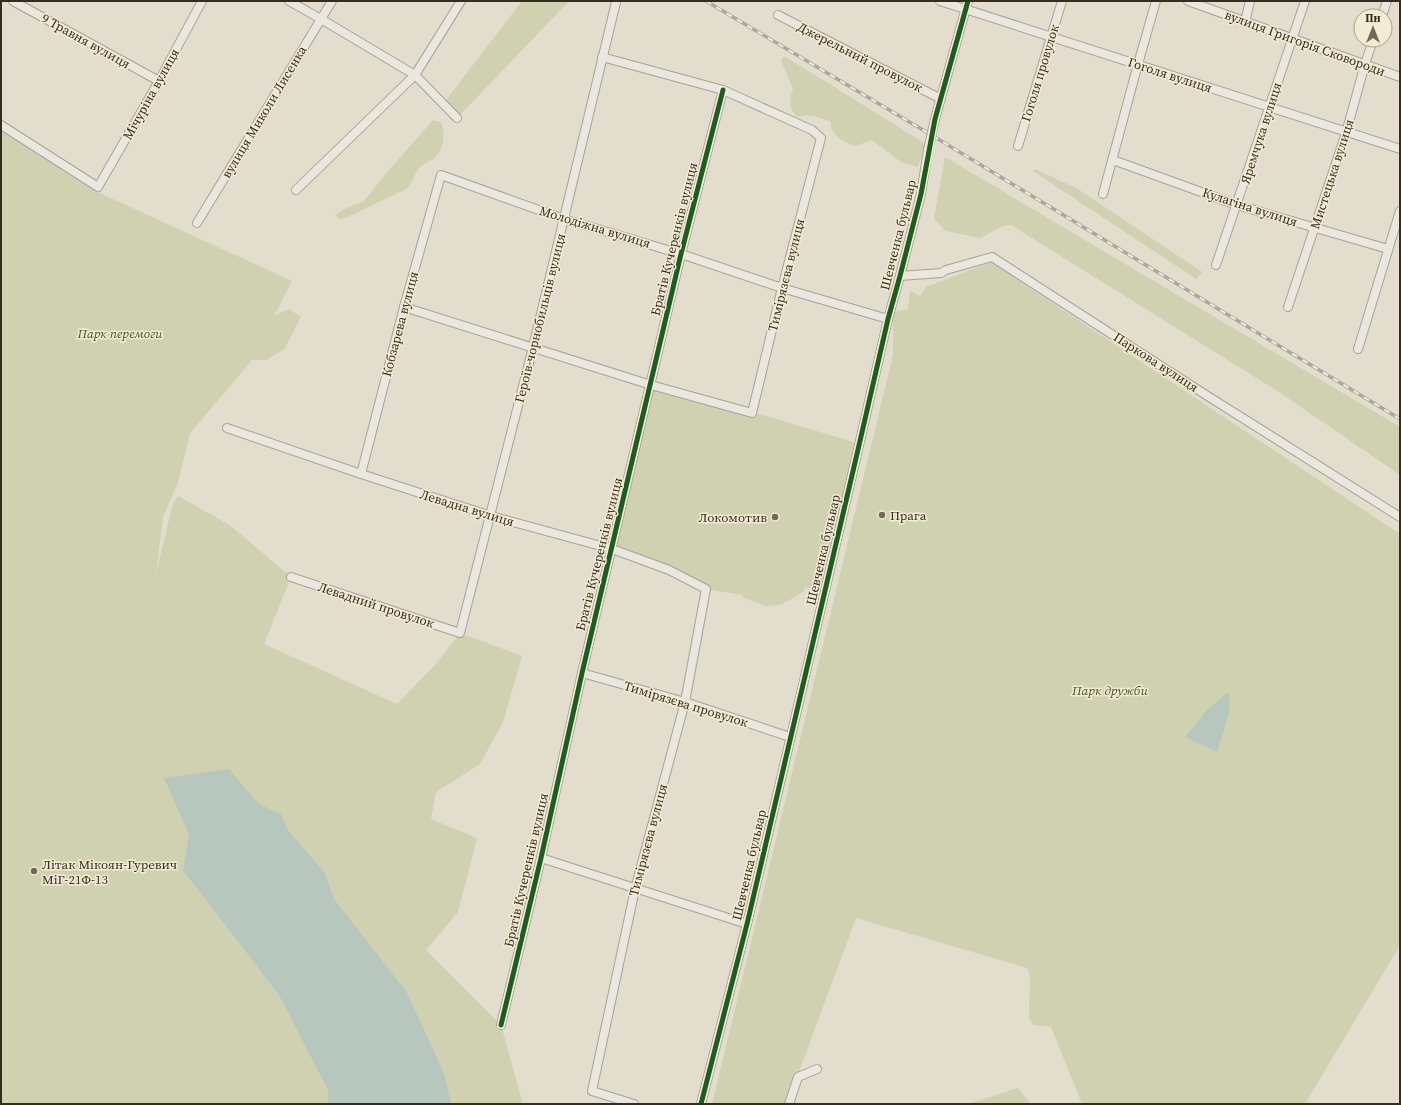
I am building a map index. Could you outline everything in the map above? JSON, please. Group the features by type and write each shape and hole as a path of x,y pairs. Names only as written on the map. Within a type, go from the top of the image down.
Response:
{"street":[{"name":"9 Травня вулиця","path":"13,1 159,81"},
{"name":"Мічуріна вулиця","path":"1,125 98,187 159,81 202,1"},
{"path":"289,1 321,18 415,75 457,118"},
{"name":"вулиця Миколи Лисенка","path":"197,223 332,1"},
{"path":"296,190 415,75 461,1"},
{"name":"Гоголя вулиця","path":"940,1 967,5 1052,36 1400,149"},
{"name":"Гоголя провулок","path":"1018,146 1062,1"},
{"path":"1103,194 1156,1"},
{"name":"вулиця Григорія Сковороди","path":"1188,1 1400,77"},
{"path":"1245,22 1250,1"},
{"name":"Яремчука вулиця","path":"1216,265 1305,1"},
{"name":"Героїв-чорнобильців вулиця","path":"460,633 533,347 616,2"},
{"name":"Шевченка бульвар","path":"702,1104 747,924 856,462 888,319 921,194 935,119 967,5"},
{"name":"Джерельний провулок","path":"778,15 941,99"},
{"name":"Мистецька вулиця","path":"1288,307 1346,132 1370,48"},
{"path":"602,58 723,90"},
{"name":"Тимірязєва вулиця","path":"651,385 752,413 782,288 821,138 812,130 723,90"},
{"name":"Братів Кучеренків вулиця","path":"501,1025 681,254 723,90"},
{"name":"Кулагіна вулиця","path":"1113,160 1237,205 1388,249"},
{"name":"Молодіжна вулиця","path":"441,175 564,219 681,254 782,288 888,319"},
{"name":"Кобзарева вулиця","path":"361,474 404,307 441,175"},
{"path":"1358,349 1400,211"},
{"name":"Паркова вулиця","path":"900,276 941,273 946,270 992,257 1206,395 1400,517"},
{"path":"404,307 651,385"},
{"name":"Левадна вулиця","path":"227,428 361,474 491,516 612,549 669,570 706,589"},
{"name":"Левадний провулок","path":"291,577 460,633"},
{"name":"Тимірязєва вулиця","path":"634,1104 592,1091 635,889 685,702 706,589"},
{"name":"Тимірязєва провулок","path":"582,673 685,702 790,737"},
{"path":"541,858 747,924"},
{"path":"789,1104 798,1077 817,1069"}],"green space":[{"path":"522,1 569,1 457,118 443,104"},
{"path":"784,56 926,144 918,167 901,162 872,140 855,146 846,142 833,132 831,122 827,120 811,116 798,117 792,111 790,104 793,89 781,60"},
{"path":"433,120 441,122 443,127 444,137 441,148 436,157 419,168 407,188 345,218 339,219 335,215 344,209 364,201"},
{"name":"Парк перемоги","path":"1,129 93,190 292,281 274,316 289,309 301,317 285,348 267,360 252,360 190,433 178,483 163,517 156,574 173,503 178,496 231,526 291,577 264,644 397,704 435,665 460,633 522,656 503,722 480,764 436,792 431,819 477,838 458,912 426,950 501,1025 523,1104 1,1104"},
{"path":"945,157 1400,427 1400,475 1282,394 1011,225 1003,226 980,238 946,231 934,219"},
{"path":"1035,169 1076,188 1202,272 1196,279 1033,171"},
{"name":"Парк дружби","path":"991,262 1400,534 1400,945 1305,1104 1082,1104 1051,1027 1033,1025 1029,1018 1030,976 1027,968 856,918 787,1104 712,1104 893,355 893,312 908,309 910,291 920,296 926,287"},
{"path":"651,385 773,418 860,444 824,592 805,587 804,591 780,605 766,606 744,598 742,595 706,589 612,549"},
{"path":"1018,1088 1031,1104 968,1104"}],"shaded area":[{"path":"1228,692 1230,698 1229,713 1217,752 1185,737 1207,710"},
{"path":"229,769 259,804 281,814 288,830 325,873 334,899 406,991 444,1073 451,1104 328,1104 328,1090 279,995 183,871 189,835 164,778"}],"railway":[{"path":"706,1 933,136 1400,419"}],"cycle path":[{"path":"701,1104 747,924 888,319 921,194 935,119 968,1"},
{"path":"501,1025 681,254 723,90"}],"place":[{"name":"Прага","path":"882,515"},
{"name":"Локомотив","path":"775,517"},
{"name":"Літак Мікоян-Гуревич МiГ-21Ф-13","path":"34,871"}]}
